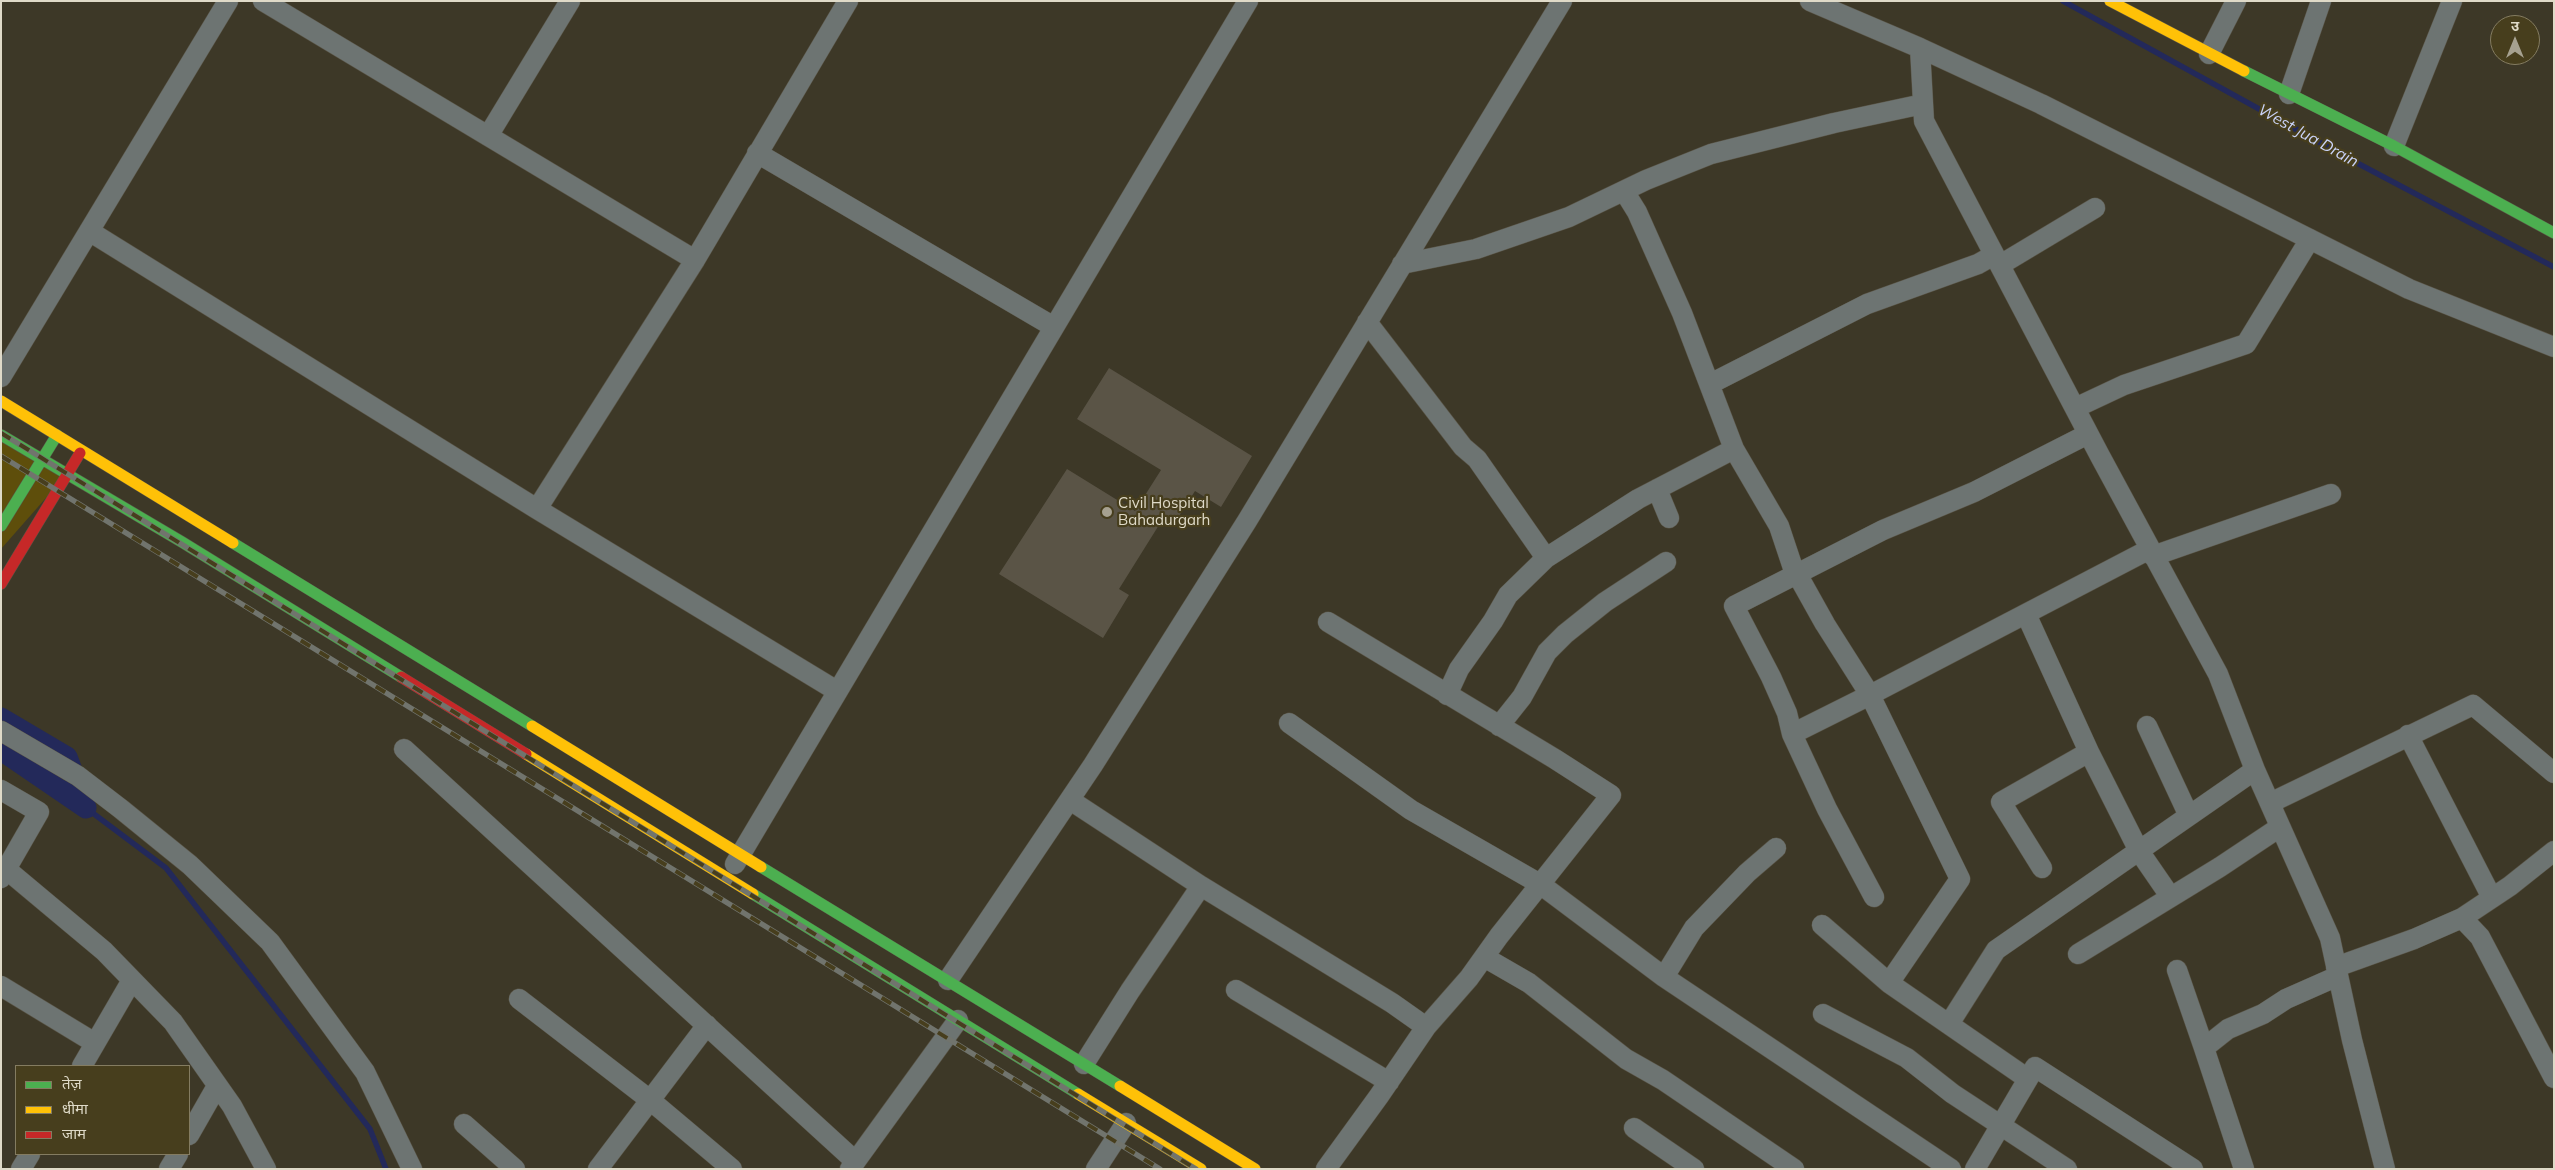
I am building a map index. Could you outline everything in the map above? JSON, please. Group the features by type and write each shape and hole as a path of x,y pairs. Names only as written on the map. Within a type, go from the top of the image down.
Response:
{"main road":[{"path":"2110,1 2210,54 2394,146 2554,234"},
{"path":"1,401 1255,1169"},
{"path":"1,526 57,434"},
{"path":"1,435 1202,1169"},
{"path":"1,584 82,450"}],"street":[{"path":"1,377 228,1"},
{"path":"263,1 694,260"},
{"path":"488,136 570,1"},
{"path":"537,509 694,260 848,1"},
{"path":"727,877 1248,1"},
{"path":"948,980 1070,800 1247,521 1562,1"},
{"path":"1810,1 1920,48 2040,104 2409,288 2554,346"},
{"path":"2210,54 2236,1"},
{"path":"2289,94 2321,1"},
{"path":"2394,146 2452,1"},
{"path":"1920,48 1924,120 2088,434 2218,674 2255,770 2330,938 2352,1040 2386,1169"},
{"path":"1402,264 1476,249 1569,218 1624,191 1711,154 1834,123 1923,104"},
{"path":"758,153 1054,327"},
{"path":"1624,191 1637,212 1664,272 1710,384 1734,449 1779,526 1797,573 1825,624 1870,695 1960,879 1889,983"},
{"path":"1710,384 1867,304 1978,264 1997,260 2094,208"},
{"path":"89,231 537,509 837,691"},
{"path":"2075,408 2124,385 2246,344 2310,239"},
{"path":"1367,322 1462,447 1477,459 1546,558"},
{"path":"1874,897 1828,809 1792,734 1787,713 1771,677 1734,606 1883,530 1974,492 2088,434"},
{"path":"1447,695 1459,669 1508,595 1546,558 1657,489 1734,449"},
{"path":"1657,489 1669,518"},
{"path":"1792,734 2026,614 2152,553 2331,494"},
{"path":"1500,726 1522,698 1547,652 1565,634 1605,602 1666,562"},
{"path":"2026,614 2089,752 2139,851 2170,896"},
{"path":"1326,1169 1426,1027 1469,978 1484,956 1611,795 1447,695 1412,671 1328,622"},
{"path":"2270,803 2473,705 2554,772"},
{"path":"1289,723 1411,810 1540,884 1664,977 1951,1169"},
{"path":"2147,726 2189,816"},
{"path":"9,736 78,776 190,866 270,942 365,1072 412,1169"},
{"path":"2408,736 2492,898"},
{"path":"404,749 707,1025 853,1165 958,1020"},
{"path":"2042,868 2001,802 2089,752"},
{"path":"1949,1024 1996,950 2255,770"},
{"path":"1,790 39,812 4,874 104,951 172,1022 232,1106 266,1169"},
{"path":"1070,800 1201,886 1392,1003 1426,1027"},
{"path":"2078,954 2220,867 2280,827"},
{"path":"1664,977 1694,928 1747,873 1776,848"},
{"path":"2204,1048 2228,1029 2263,1014 2337,971 2414,940 2462,918 2554,851"},
{"path":"1084,1064 1130,991 1201,886"},
{"path":"2462,918 2480,937 2554,1078"},
{"path":"1822,925 1889,983 2028,1079"},
{"path":"1484,956 1529,983 1626,1059 1663,1080 1794,1169"},
{"path":"2177,970 2244,1169"},
{"path":"83,1065 132,980"},
{"path":"1,986 95,1043"},
{"path":"1236,990 1389,1082"},
{"path":"519,999 650,1100 732,1169"},
{"path":"1822,1014 1907,1058 1953,1094 2066,1169"},
{"path":"598,1169 707,1025"},
{"path":"1975,1169 2035,1067 2193,1169"},
{"path":"190,1133 217,1086"},
{"path":"1096,1169 1126,1123"},
{"path":"464,1124 515,1169"},
{"path":"1634,1128 1694,1169"},
{"path":"22,1169 29,1155"},
{"path":"169,1169 177,1155"}],"shaded area":[{"path":"1,435 67,474 1,549"}],"building":[{"path":"1109,368 1252,456 1221,507 1195,491 1174,524 1164,517 1119,589 1129,595 1103,638 999,574 1067,469 1135,511 1161,470 1077,419"}],"waterway":[{"name":"West Jua Drain","path":"2063,1 2359,164 2554,267"},
{"path":"1,718 67,757 86,808"},
{"path":"1,750 86,808"},
{"path":"86,808 166,868 370,1129 386,1169"}],"railway":[{"path":"1,433 1196,1169"},
{"path":"1,456 1160,1169"}],"traffic: fast":[{"path":"2244,71 2394,146 2554,233"},
{"path":"1,435 182,542 401,677"},
{"path":"1,526 57,435"},
{"path":"233,543 532,726"},
{"path":"761,867 1120,1086"},
{"path":"753,894 1078,1094"}],"traffic: slow":[{"path":"2110,1 2244,71"},
{"path":"1,401 233,543"},
{"path":"532,726 761,867"},
{"path":"526,754 753,894"},
{"path":"1120,1086 1255,1169"},
{"path":"1078,1094 1201,1169"}],"traffic: jam":[{"path":"1,584 80,453"},
{"path":"401,677 526,754"}],"place":[{"name":"Civil Hospital Bahadurgarh","path":"1107,512"}]}
